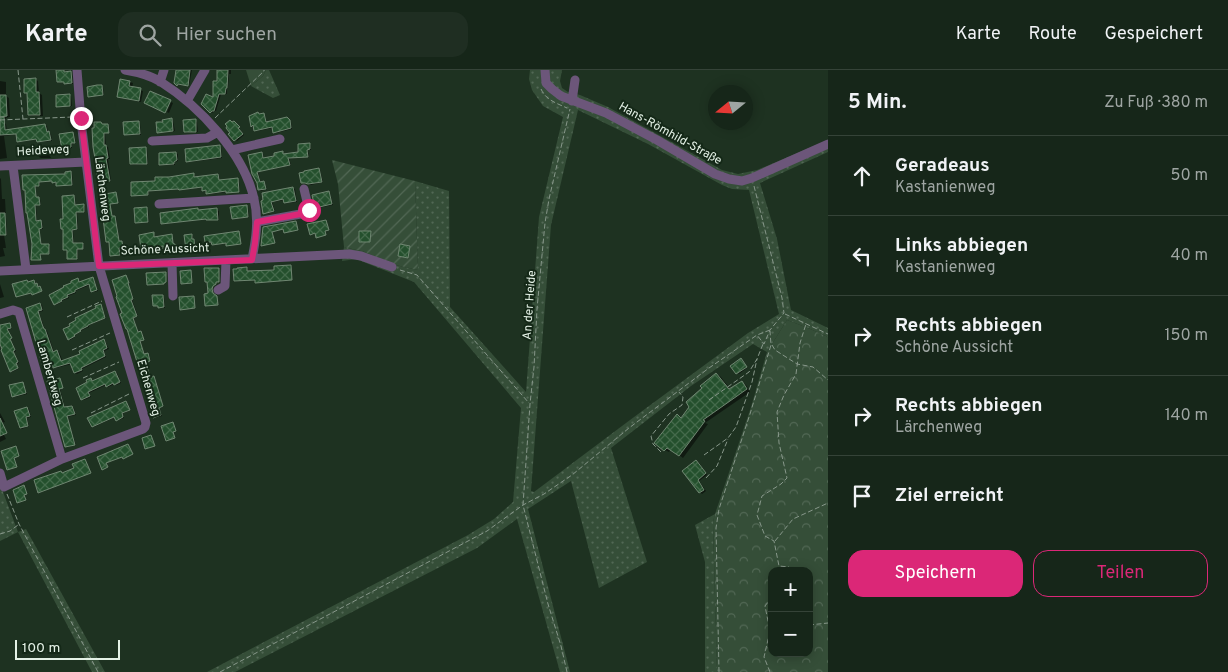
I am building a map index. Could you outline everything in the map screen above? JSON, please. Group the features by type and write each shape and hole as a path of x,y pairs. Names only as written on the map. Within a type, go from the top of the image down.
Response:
{"street":[{"name":"Lärchenweg","path":"77,70 99,266"},
{"path":"125,70 145,74 187,101 210,123 232,150 246,176 254,198 257,222 252,260"},
{"path":"160,82 164,70"},
{"path":"187,101 206,70"},
{"path":"545,70 546,83 555,93"},
{"path":"551,70 550,77 555,93"},
{"path":"571,105 575,80"},
{"name":"Hans-Römhild-Straße","path":"555,93 571,105 606,113 715,174 730,179 742,181 752,178 828,144"},
{"path":"152,141 207,138 218,132"},
{"path":"232,150 280,139"},
{"name":"Heideweg","path":"0,166 86,162"},
{"path":"13,166 26,269"},
{"path":"257,222 306,213 309,210 304,189"},
{"path":"159,204 254,198"},
{"name":"Schöne Aussicht","path":"0,271 350,254 361,256 392,268"},
{"path":"218,290 225,286 226,260"},
{"path":"172,263 173,296"},
{"name":"Eichenweg","path":"4,487 62,460 143,429 145,426 146,423 99,266"},
{"name":"Lambertweg","path":"0,314 13,310 19,312 62,460"},
{"path":"0,473 4,487"}],"path":[{"path":"18,70 23,119"},
{"path":"210,123 264,70"},
{"name":"An der Heide","path":"567,672 523,505 545,223 571,105"},
{"path":"0,120 81,116"},
{"path":"752,178 784,313"},
{"path":"392,268 417,275 530,404"},
{"path":"66,317 109,298"},
{"path":"784,313 828,334"},
{"path":"709,400 749,372 770,330 784,313"},
{"path":"789,567 779,566 774,542 765,536 757,515 762,496 782,484 787,478 779,442 778,412 796,374 800,343 806,324"},
{"path":"72,350 118,329"},
{"path":"220,672 487,531 523,505 544,494 572,475 678,391 758,335 770,330"},
{"path":"719,672 716,528 718,508 771,345 770,330"},
{"path":"758,335 764,344"},
{"path":"771,345 775,350 797,364 813,367 828,380"},
{"path":"84,378 127,358"},
{"path":"706,478 717,466 728,438 736,427 752,382 757,359"},
{"path":"91,413 136,390"},
{"path":"662,452 653,444 651,436 670,414 682,406 683,397 678,391"},
{"path":"704,455 728,438"},
{"path":"4,487 19,524 98,672"},
{"path":"774,542 793,519 828,503"},
{"path":"0,534 10,531 19,524"},
{"path":"768,602 765,606 768,618"},
{"path":"813,625 828,623"},
{"path":"768,642 764,657 770,672"}],"green space":[{"path":"246,70 266,70 263,76 251,86"},
{"path":"266,70 269,70 280,95 273,98 251,86 263,76"},
{"path":"530,70 562,70 560,81 562,88 568,92 608,107 722,170 738,174 757,170 828,140 828,152 760,183 777,239 791,310 828,328 828,337 787,320 767,352 753,344 691,386 611,448 647,562 599,588 571,481 528,509 570,672 560,672 517,519 477,548 235,672 207,672 468,535 494,519 513,502 521,408 414,282 356,259 342,261 344,247 365,252 391,264 418,270 415,181 449,191 450,307 526,392 539,217 563,117 543,106 532,90 529,79","holes":["578,110 648,144 722,185 732,189 749,190 779,314 748,333 534,492 531,491 551,225"]},
{"path":"332,160 415,181 418,270 391,264 365,252 344,247 338,184"},
{"path":"787,320 828,337 828,672 717,672 713,522 767,352"},
{"path":"0,484 18,532 0,541"},
{"path":"715,514 713,522 717,672 705,672 705,562 695,525"},
{"path":"26,529 105,672 92,672 18,532"}],"building":[{"path":"56,70 71,71 72,83 64,84 64,82 57,82"},
{"path":"176,70 190,70 188,86 178,84 177,86 174,83"},
{"path":"217,70 228,70 227,88 225,94 219,94 214,111 210,113 201,104 206,94 213,97 213,81 217,81"},
{"path":"36,78 36,92 39,92 40,115 28,115 27,93 24,93 24,79"},
{"path":"120,79 130,81 129,86 141,88 139,101 117,97"},
{"path":"102,85 103,95 88,97 87,87"},
{"path":"150,91 171,100 165,113 144,103"},
{"path":"70,94 70,106 56,107 56,95"},
{"path":"0,95 6,95 7,116 0,117"},
{"path":"258,112 259,114 264,113 266,122 287,117 290,120 291,128 273,133 272,127 254,131 253,125 251,127 249,116"},
{"path":"0,117 4,117 5,130 45,124 51,140 37,142 36,139 17,142 16,134 0,135"},
{"path":"172,118 173,131 157,133 156,122 163,122 162,120"},
{"path":"196,119 196,132 184,132 183,120"},
{"path":"230,120 240,127 238,128 243,134 234,141 228,134 230,133 225,124"},
{"path":"139,121 140,134 124,135 123,122"},
{"path":"94,122 108,124 109,133 104,133 104,145 106,145 108,158 106,159 110,181 98,183 93,147 92,128 94,128"},
{"path":"73,132 75,143 71,143 71,147 62,149 59,134"},
{"path":"310,143 310,149 307,150 308,157 288,158 290,165 257,172 260,182 264,181 266,189 258,190 248,155 262,152 263,158 274,156 274,153 283,151 283,154 298,152 298,144"},
{"path":"220,145 221,157 186,162 185,149"},
{"path":"146,147 147,164 130,164 129,148"},
{"path":"176,152 177,160 174,164 159,165 159,153"},
{"path":"319,168 322,182 301,183 299,173"},
{"path":"71,171 72,185 56,186 56,182 52,183 52,181 39,182 39,186 35,186 36,197 39,197 40,205 35,205 36,221 41,220 42,228 39,229 41,244 49,244 49,254 40,254 41,260 31,260 32,244 22,175 65,174 65,172"},
{"path":"194,173 194,177 218,174 219,180 238,178 239,192 226,193 226,191 206,194 206,190 202,191 202,187 148,191 148,195 131,196 131,182 155,181 155,177"},
{"path":"293,187 296,201 284,203 283,199 271,202 274,211 263,214 262,193"},
{"path":"329,191 332,204 315,208 312,195"},
{"path":"116,192 118,203 110,204 112,216 115,216 119,241 122,241 123,248 119,248 120,255 110,256 109,242 106,242 100,195"},
{"path":"74,195 75,205 84,204 84,212 76,212 77,229 72,230 73,243 83,243 83,249 77,249 77,259 67,259 67,250 63,250 63,229 61,229 60,219 63,219 62,196"},
{"path":"247,205 248,217 232,219 230,207"},
{"path":"147,207 148,222 135,223 134,208"},
{"path":"198,208 198,210 217,208 218,220 206,219 161,224 160,213"},
{"path":"0,213 5,213 6,235 0,235"},
{"path":"326,220 329,230 325,231 326,235 316,238 315,233 310,235 307,224"},
{"path":"296,221 298,230 284,233 283,229 272,232 275,243 261,246 263,227"},
{"path":"239,231 241,244 226,246 226,243 212,245 211,242 205,242 204,236"},
{"path":"359,231 371,231 370,242 359,242"},
{"path":"154,232 154,237 172,234 173,243 179,247 163,249 163,246 141,249 139,235"},
{"path":"192,234 195,249 186,250 184,235"},
{"path":"400,244 410,246 408,258 398,256"},
{"path":"291,265 292,280 255,283 255,280 234,281 233,269 247,267 247,271 274,270 274,266"},
{"path":"204,268 219,268 219,282 216,282 212,289 213,293 217,296 218,305 205,306 204,294 208,293"},
{"path":"191,270 192,283 181,284 180,271"},
{"path":"166,272 166,282 164,284 147,285 146,273"},
{"path":"126,275 133,299 131,300 137,316 133,318 138,332 141,331 144,340 140,341 144,354 148,353 150,361 146,363 150,377 154,376 163,406 159,408 161,415 153,418 142,374 120,314 122,313 112,280"},
{"path":"93,277 97,290 91,292 89,284 75,290 75,292 67,295 68,297 54,305 49,295 78,278 79,282"},
{"path":"27,280 28,282 34,280 35,284 37,283 38,287 40,286 42,291 32,295 31,293 16,297 12,284"},
{"path":"152,295 163,295 164,307 158,308 158,306 153,306"},
{"path":"194,296 195,308 180,310 179,297"},
{"path":"40,303 42,310 38,311 42,324 53,352 57,350 61,361 80,354 79,351 104,339 107,348 103,350 105,356 74,373 70,363 53,368 52,364 43,367 26,308"},
{"path":"101,304 105,318 88,325 68,340 63,329 70,326 69,324 76,320 75,318"},
{"path":"10,323 11,328 7,329 12,338 10,339 15,350 13,351 18,362 16,363 18,368 10,372 1,350 0,325"},
{"path":"741,358 747,367 736,374 730,366"},
{"path":"115,371 120,382 106,387 105,384 88,392 90,396 81,400 76,388 87,382 86,380 91,378 92,381"},
{"path":"716,373 729,389 742,381 747,389 703,420 705,421 679,456 667,448 664,451 654,443 677,414 681,418 689,407 686,402 702,388 700,386"},
{"path":"60,378 63,388 59,389 64,407 72,406 75,414 67,416 75,445 65,447 47,381"},
{"path":"23,382 26,393 12,397 9,385"},
{"path":"126,401 130,410 122,413 123,417 116,421 114,417 92,427 87,418"},
{"path":"27,407 30,416 26,417 28,426 20,428 14,411"},
{"path":"0,418 7,433 0,436"},
{"path":"173,422 176,431 173,432 175,438 166,441 161,426"},
{"path":"151,435 155,446 145,449 142,438"},
{"path":"128,444 133,454 123,459 122,457 106,463 108,467 102,470 97,457"},
{"path":"16,446 19,456 14,458 17,467 7,470 1,451"},
{"path":"85,459 91,473 38,493 34,480 61,471 62,473 74,468 72,464"},
{"path":"696,460 706,473 698,480 704,490 699,493 682,471"},
{"path":"24,485 27,494 24,495 26,500 17,503 13,490"}],"route":[{"path":"81,118 99,266 252,260 257,222 306,213 309,210"}]}
